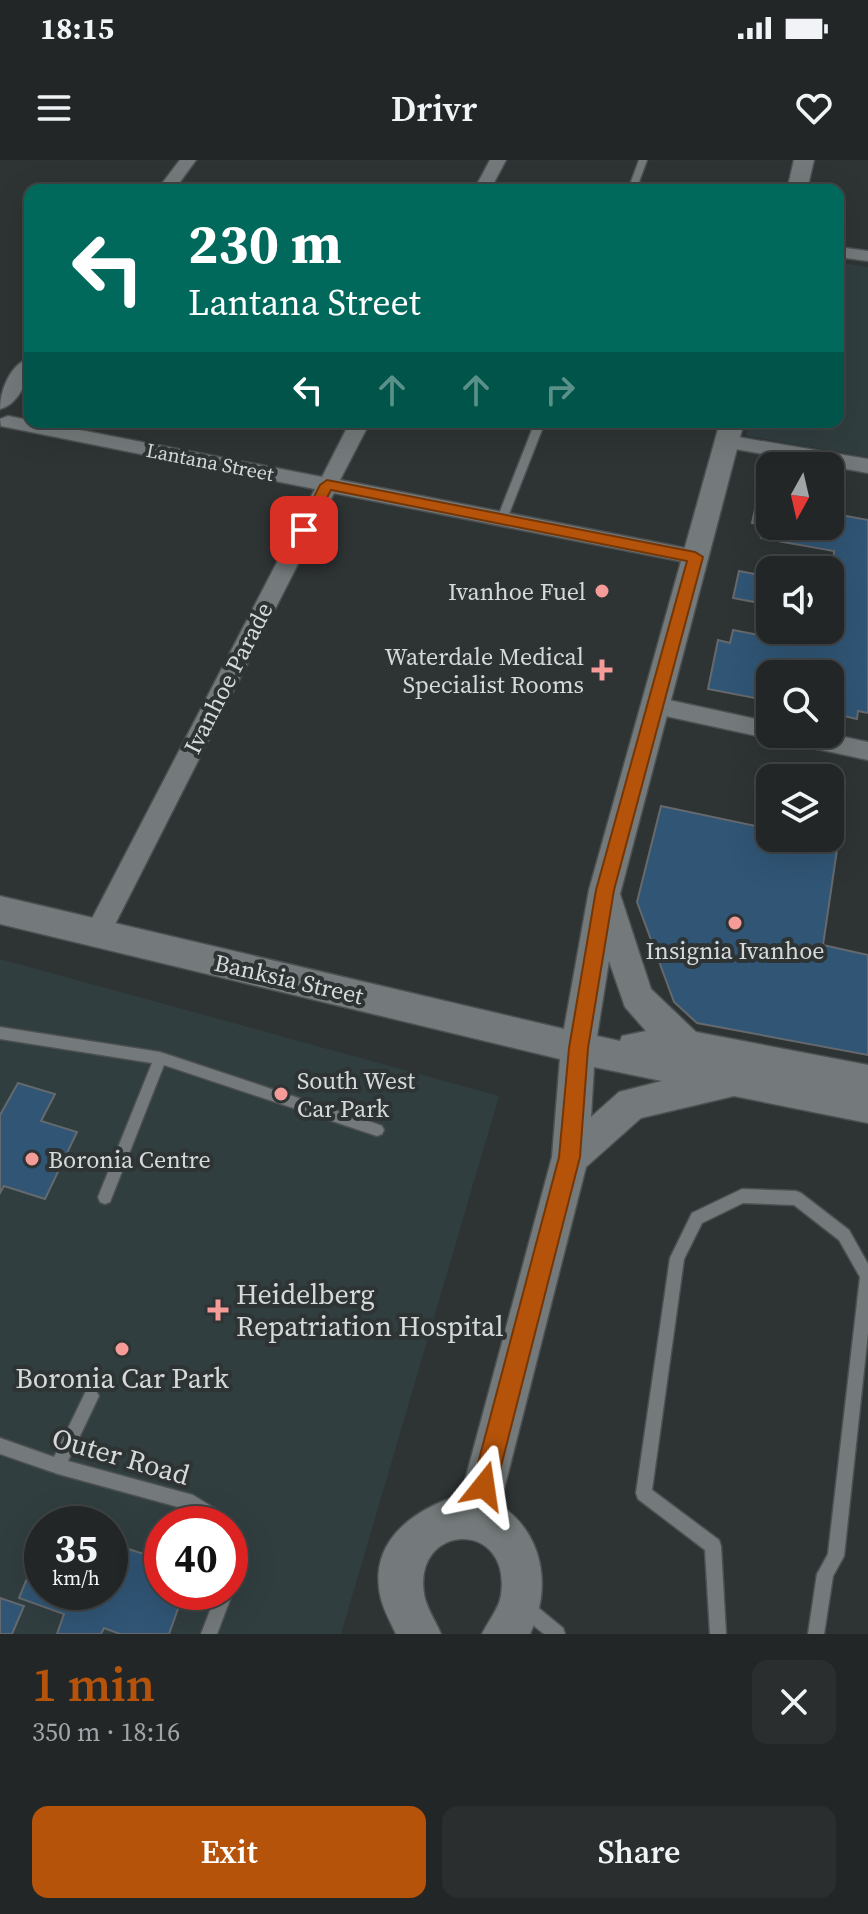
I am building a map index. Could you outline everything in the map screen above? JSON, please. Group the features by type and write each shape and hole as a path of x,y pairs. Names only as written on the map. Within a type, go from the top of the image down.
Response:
{"street":[{"path":"170,184 188,160"},
{"path":"485,184 498,160"},
{"path":"798,184 804,160"},
{"path":"844,253 868,256"},
{"path":"2,415 24,375"},
{"name":"Lantana Street","path":"2,415 24,420"},
{"name":"Lantana Street","path":"62,428 327,485 695,557"},
{"name":"Ivanhoe Parade","path":"97,934 357,428"},
{"path":"476,1516 570,1157 578,1048 605,890 729,432 868,466"},
{"path":"655,706 756,728"},
{"path":"844,746 868,751"},
{"path":"605,890 637,997 662,1025 687,1046"},
{"name":"Banksia Street","path":"0,910 578,1048 733,1082 868,1107"},
{"name":"Banksia Street","path":"578,1048 687,1046 868,1081"},
{"path":"570,1157 632,1104 733,1082"},
{"path":"419,1634 407,1617 400,1594 401,1571 408,1549 420,1532 437,1520 457,1515 476,1516 494,1525 515,1550 524,1582 513,1620"}],"lane":[{"path":"634,184 643,160"},
{"path":"502,519 538,428"},
{"path":"0,1033 160,1058 377,1130"},
{"path":"105,1197 160,1058"},
{"path":"718,1634 713,1546 644,1493 677,1258 697,1218 742,1196 796,1198 844,1235 867,1276 836,1556 825,1574 816,1634"},
{"path":"58,1466 91,1396"},
{"name":"Outer Road","path":"0,1446 197,1506"},
{"path":"209,1634 218,1610"},
{"path":"513,1620 557,1634"}],"shaded area":[{"path":"844,263 868,267 868,457 746,436 748,428 844,428"},
{"name":"Heidelberg Repatriation Hospital","path":"0,959 499,1096 341,1634 0,1634"}],"building":[{"path":"844,516 868,520 868,713 858,711 857,719 844,716 844,660 756,660 756,698 708,689 718,640 730,643 733,630 756,634 756,644 844,644 844,556 834,556 834,551 772,540 844,540"},
{"path":"739,571 756,574 756,602 733,598"},
{"name":"Insignia Ivanhoe","path":"661,806 756,826 756,852 837,852 823,945 868,955 868,1055 697,1023 674,1002 637,902"},
{"name":"Boronia Centre","path":"18,1083 55,1094 41,1121 77,1132 45,1199 4,1186 0,1193 0,1115"},
{"path":"128,1549 144,1554 144,1610 178,1610 169,1634 120,1634 104,1628 101,1634 57,1634 64,1614 53,1610 128,1610"},
{"path":"0,1598 24,1606 12,1634 0,1634"}],"place":[{"name":"Ivanhoe Fuel","path":"602,591"},
{"name":"Waterdale Medical Specialist Rooms","path":"602,670"},
{"name":"Insignia Ivanhoe","path":"735,923"},
{"name":"South West Car Park","path":"281,1094"},
{"name":"Boronia Centre","path":"32,1159"},
{"name":"Heidelberg Repatriation Hospital","path":"218,1310"},
{"name":"Boronia Car Park","path":"122,1349"}],"route":[{"path":"304,530 327,485 695,557 605,890 578,1048 570,1157 484,1486"}]}
